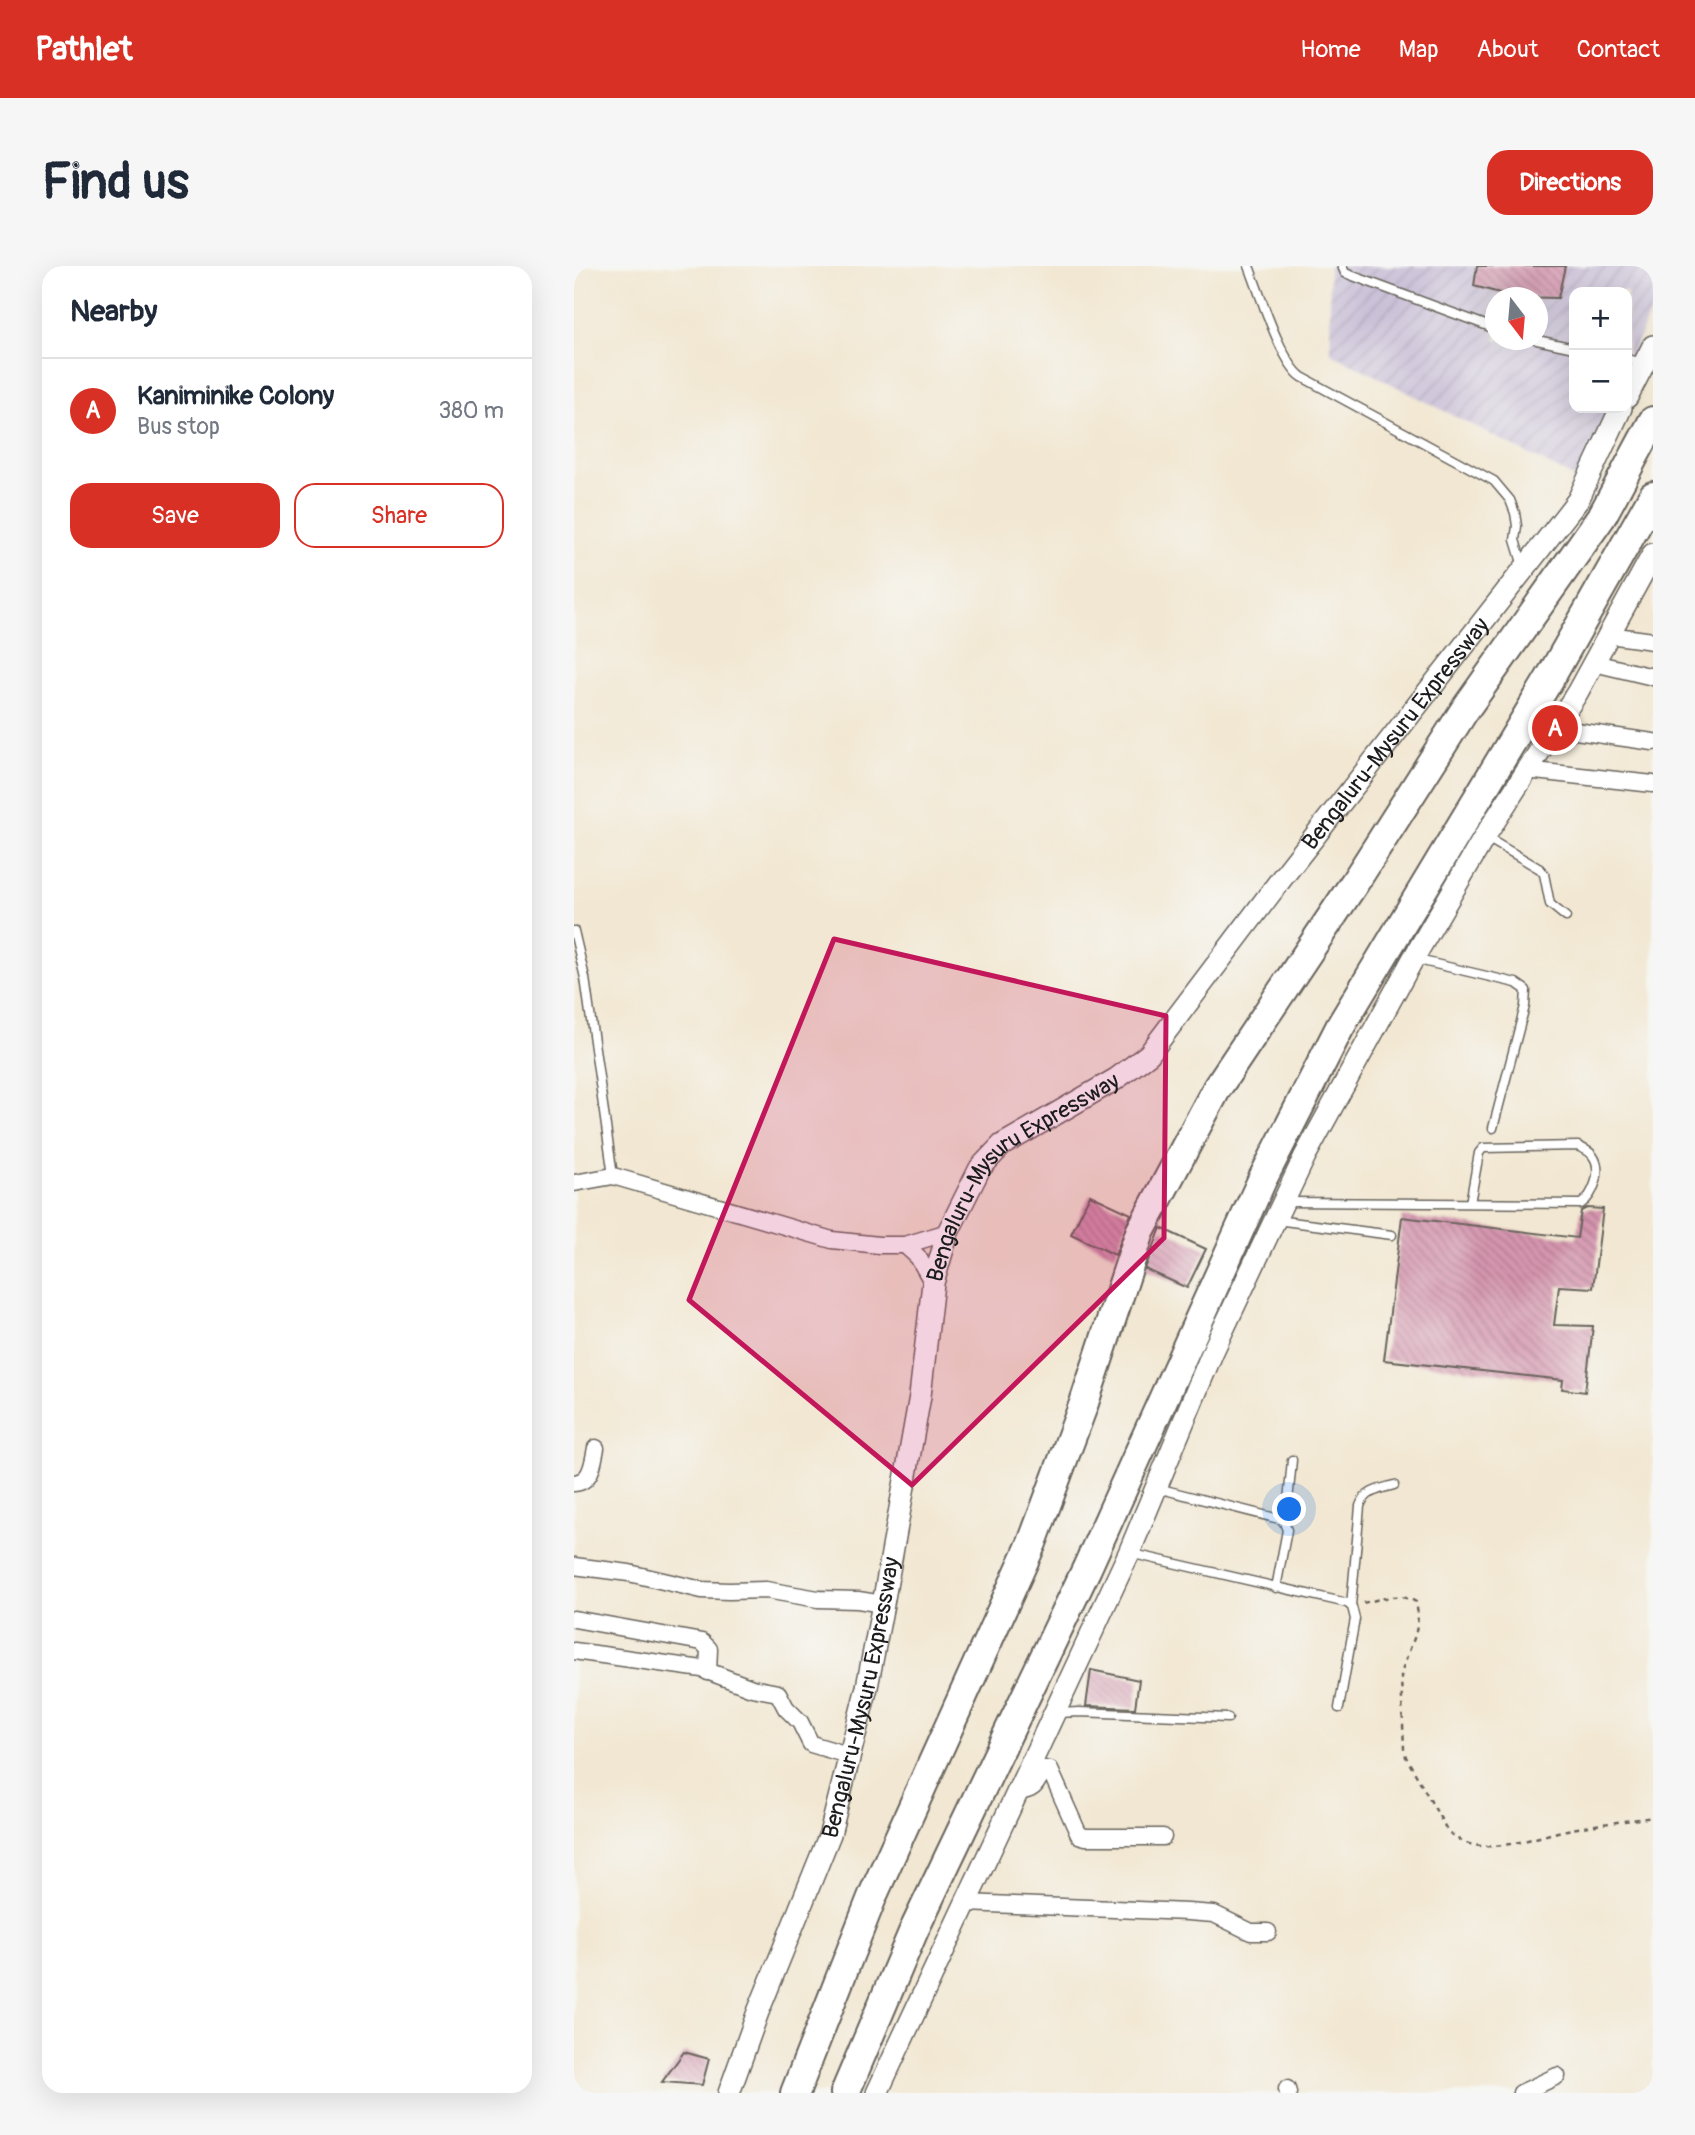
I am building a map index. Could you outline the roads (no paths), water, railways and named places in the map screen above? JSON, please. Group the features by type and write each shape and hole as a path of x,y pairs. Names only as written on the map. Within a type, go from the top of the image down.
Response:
{"highway":[{"name":"Bengaluru-Mysuru Expressway","path":"795,2093 873,1895 1032,1543 1083,1406 1140,1233 1217,1087 1355,882 1464,711 1602,516 1653,421"},
{"path":"845,2093 914,1930 1087,1568 1262,1180 1340,1027 1550,678 1653,496"}],"street":[{"path":"1632,382 1641,356"},
{"name":"Bengaluru-Mysuru Expressway","path":"729,2093 758,2012 830,1834 851,1756 883,1604 920,1396 933,1283 948,1232 980,1168 1002,1144 1116,1079 1149,1054 1282,878 1578,500 1620,413"},
{"path":"877,2093 1129,1553 1213,1351 1306,1156 1413,959 1485,836 1594,663 1653,554"},
{"path":"1609,635 1653,641"},
{"path":"1594,663 1653,677"},
{"path":"1555,728 1653,742"},
{"path":"1526,770 1653,784"},
{"path":"574,1183 613,1176 832,1240 905,1245 948,1232"},
{"path":"905,1245 918,1258 933,1283"},
{"path":"574,1483 581,1483 587,1478 596,1448"},
{"path":"574,1566 629,1573 702,1590 766,1590 818,1599 883,1604"},
{"path":"574,1619 702,1643 709,1649 708,1672"},
{"path":"574,1651 708,1672 752,1688 778,1693 786,1708 800,1723 811,1744 851,1756"},
{"path":"1017,1792 1030,1791 1047,1768 1082,1837 1163,1837"},
{"path":"965,1903 1214,1914 1251,1931 1268,1932"},
{"path":"1521,2093 1557,2076"}],"lane":[{"path":"1249,266 1283,351 1294,370 1302,377 1494,481 1510,500 1515,513 1516,540 1524,568"},
{"path":"1342,266 1345,273 1485,325"},
{"path":"1548,343 1569,347"},
{"path":"1485,836 1540,869 1544,874 1550,904 1566,917"},
{"path":"574,931 585,978 613,1176"},
{"path":"1413,959 1516,983 1526,990 1525,1006 1493,1128"},
{"path":"1279,1211 1470,1203 1581,1204 1588,1199 1593,1189 1597,1168 1594,1157 1578,1146 1483,1148 1479,1153 1470,1203"},
{"path":"1279,1211 1392,1235"},
{"path":"1276,1588 1287,1530 1292,1460"},
{"path":"1339,1708 1355,1619 1351,1606 1360,1506 1368,1493 1394,1485"},
{"path":"1156,1488 1286,1522"},
{"path":"1129,1553 1351,1606"},
{"path":"1055,1713 1228,1718"}],"place":[{"name":"Kaniminike Colony","path":"1555,728"}]}
